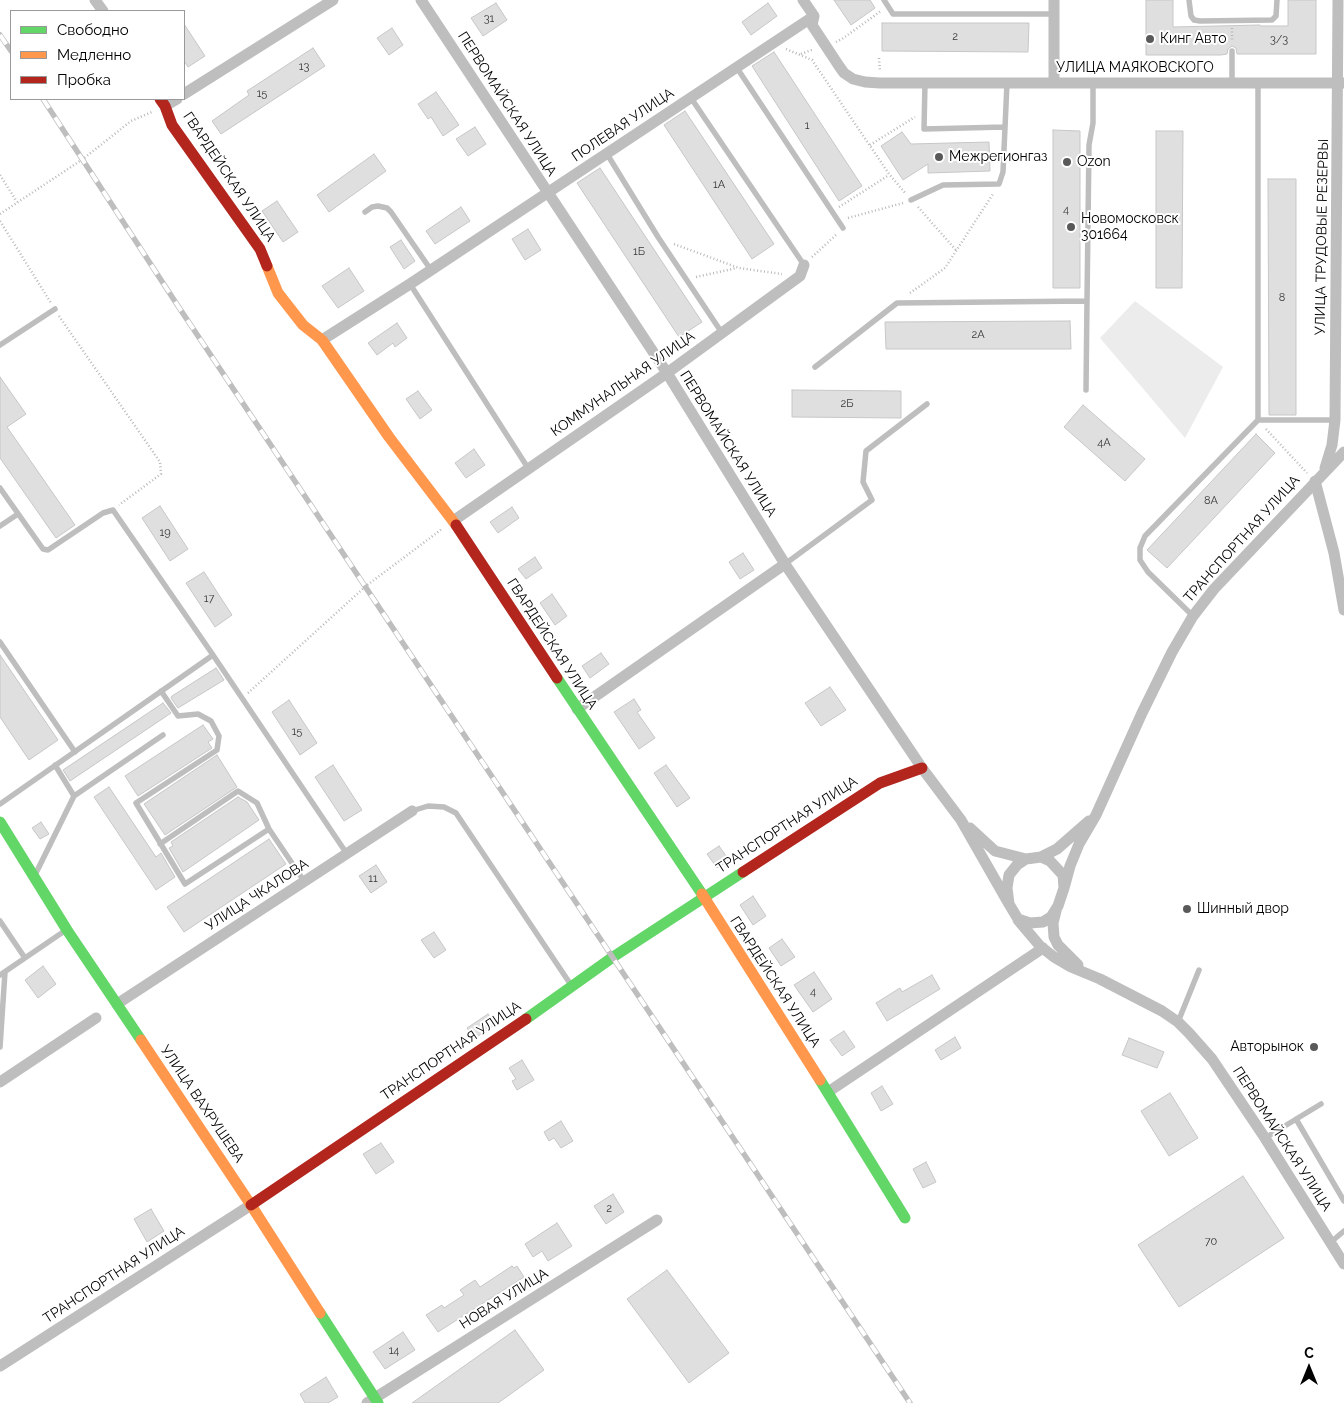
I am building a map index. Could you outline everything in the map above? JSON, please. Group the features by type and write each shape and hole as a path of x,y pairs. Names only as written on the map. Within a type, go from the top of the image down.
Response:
{"street":[{"path":"185,93 333,0"},
{"name":"ПЕРВОМАЙСКАЯ УЛИЦА","path":"420,0 667,373 785,564 922,768 961,820 1009,904"},
{"name":"УЛИЦА МАЯКОВСКОГО","path":"803,0 814,16 812,25 844,73 853,79 880,83 1341,83"},
{"path":"1054,0 1054,83"},
{"name":"УЛИЦА ТРУДОВЫЕ РЕЗЕРВЫ","path":"1324,472 1340,419 1341,83 1338,0"},
{"name":"ПОЛЕВАЯ УЛИЦА","path":"322,340 410,284 814,16"},
{"name":"ГВАРДЕЙСКАЯ УЛИЦА","path":"163,102 172,125 260,249 278,293 304,325 322,340 390,437 453,521 704,898 828,1092 905,1218"},
{"name":"КОММУНАЛЬНАЯ УЛИЦА","path":"453,521 667,373 802,271"},
{"name":"ТРАНСПОРТНАЯ УЛИЦА","path":"1064,888 1079,844 1096,815 1172,652 1193,616 1214,589 1344,452"},
{"path":"1315,481 1339,553 1344,610"},
{"path":"577,709 785,564"},
{"name":"ТРАНСПОРТНАЯ УЛИЦА","path":"0,1366 251,1205 704,898 880,783 922,768"},
{"name":"УЛИЦА ЧКАЛОВА","path":"117,1004 412,811"},
{"path":"1041,858 1057,849 1096,815"},
{"path":"961,820 995,851 1026,859 1041,858 1050,861 1060,870 1063,875 1064,888 1053,923 1054,937 1058,945 1077,964 1100,979"},
{"name":"УЛИЦА ВАХРУШЕВА","path":"0,822 67,930 251,1205 373,1401"},
{"path":"1026,859 1017,865 1009,875 1007,888 1009,904 1018,919 1030,923 1043,922 1050,917 1058,906"},
{"name":"ПЕРВОМАЙСКАЯ УЛИЦА","path":"1018,919 1043,948 1071,967 1100,979 1162,1011 1178,1022 1212,1060 1265,1138 1344,1264"},
{"path":"828,1092 1043,948"},
{"path":"0,1082 96,1018"},
{"name":"НОВАЯ УЛИЦА","path":"373,1401 657,1220"}],"lane":[{"path":"884,0 893,14 1054,14"},
{"path":"1189,0 1189,11 1194,20 1232,21 1272,20 1276,16 1277,0"},
{"path":"1232,52 1232,83"},
{"path":"737,68 843,228"},
{"path":"925,83 924,129 1005,127"},
{"path":"912,200 943,185 999,184 1003,172 1007,83"},
{"path":"1086,390 1089,145 1094,123 1093,83"},
{"path":"1193,616 1148,572 1140,560 1140,548 1145,536 1258,420 1258,83"},
{"path":"691,98 802,271"},
{"path":"607,154 658,237 722,333"},
{"path":"365,212 378,206 387,208 431,270"},
{"path":"410,284 528,468"},
{"path":"815,367 896,303 1087,301"},
{"path":"0,345 55,309"},
{"path":"785,564 872,500 863,482 866,452 927,404"},
{"path":"1258,420 1340,419"},
{"path":"0,488 43,548 48,550 103,513 113,510 213,654 347,854"},
{"path":"0,526 18,514"},
{"path":"0,642 75,752"},
{"path":"0,804 213,654"},
{"path":"161,691 178,716 198,714 211,721 219,736 217,750 136,803 185,884 269,829"},
{"path":"34,877 74,796 162,735"},
{"path":"55,765 74,796"},
{"path":"160,844 238,791 257,803 269,829 305,882"},
{"path":"412,811 428,806 444,807 456,813 572,987"},
{"path":"0,921 25,958"},
{"path":"0,1047 3,974 67,930"},
{"path":"1178,1022 1199,970"},
{"path":"1265,1138 1321,1104"},
{"path":"1296,1119 1344,1201"},
{"path":"1331,1242 1344,1231"}],"path":[{"path":"799,55 842,39 888,6"},
{"path":"1232,21 1232,52"},
{"path":"773,44 812,60 889,174 956,250"},
{"path":"0,214 83,159 131,121 163,102"},
{"path":"870,145 924,111"},
{"path":"831,212 889,174"},
{"path":"0,175 17,202"},
{"path":"896,303 945,268 999,184"},
{"path":"838,221 912,200"},
{"path":"0,221 55,309 160,462 162,474 113,510"},
{"path":"685,279 738,268 802,271 843,228"},
{"path":"658,237 738,268"},
{"path":"1258,420 1315,481"},
{"path":"242,698 366,586 453,521"}],"shaded area":[{"path":"1135,301 1223,367 1185,438 1100,338"}],"building":[{"path":"834,0 870,0 875,8 851,25"},
{"path":"1146,0 1173,0 1173,27 1288,26 1288,0 1316,0 1316,54 1237,54 1236,48 1232,46 1228,49 1227,54 1221,55 1146,55"},
{"path":"496,3 507,20 483,36 471,18"},
{"path":"768,3 777,16 751,35 742,22"},
{"path":"882,23 1029,23 1028,52 882,51"},
{"path":"185,26 205,56 188,67 185,62"},
{"path":"392,28 403,45 389,55 377,38"},
{"path":"313,48 325,66 221,134 212,121 249,95 247,91"},
{"path":"774,52 862,186 839,201 752,66"},
{"path":"436,92 459,125 443,136 431,117 428,119 418,104"},
{"path":"685,111 774,244 752,259 664,125"},
{"path":"475,127 486,144 468,156 456,139"},
{"path":"1053,130 1080,131 1080,288 1053,288"},
{"path":"1156,131 1183,131 1182,288 1156,288"},
{"name":"Межрегионгаз","path":"902,132 911,144 989,142 990,171 928,173 928,164 903,180 881,146"},
{"path":"374,154 386,171 329,212 317,195"},
{"path":"600,168 702,322 679,337 577,183"},
{"path":"1268,179 1296,179 1296,415 1269,415"},
{"path":"277,201 298,232 283,242 262,211"},
{"path":"461,207 470,221 435,244 426,231"},
{"path":"528,229 541,250 525,260 512,239"},
{"path":"401,240 415,261 404,269 390,247"},
{"path":"349,268 364,291 338,308 322,286"},
{"path":"1070,321 1071,349 886,349 885,322"},
{"path":"397,323 407,338 395,347 393,343 377,355 368,343"},
{"path":"0,377 26,414 7,427 75,525 56,538 0,458"},
{"path":"792,390 901,391 901,418 792,417"},
{"path":"418,391 432,410 420,419 406,399"},
{"path":"1083,405 1145,459 1125,481 1064,427"},
{"path":"1256,434 1275,453 1167,568 1147,550"},
{"path":"474,449 485,465 466,478 455,463"},
{"path":"160,506 188,549 170,561 142,518"},
{"path":"512,507 519,518 498,533 490,522"},
{"path":"743,553 754,570 740,579 729,562"},
{"path":"535,557 542,568 526,579 518,569"},
{"path":"204,572 232,615 215,627 186,583"},
{"path":"552,594 567,616 555,625 540,603"},
{"path":"601,653 609,664 590,678 582,666"},
{"path":"0,655 58,740 29,760 0,717"},
{"path":"216,668 224,680 178,708 171,698 172,696"},
{"path":"830,687 846,710 821,726 805,703"},
{"path":"634,699 641,710 637,712 655,738 639,749 614,712"},
{"path":"289,700 317,743 300,755 272,712"},
{"path":"163,703 171,713 70,781 63,770"},
{"path":"203,725 213,739 208,742 212,748 138,796 125,776"},
{"path":"217,755 237,787 165,835 144,804"},
{"path":"333,765 362,810 344,821 315,777"},
{"path":"666,765 690,798 677,807 654,773"},
{"path":"109,787 156,857 161,853 175,877 156,890 94,797"},
{"path":"238,797 247,802 259,820 183,872 169,848 173,846 171,842"},
{"path":"41,822 49,834 40,839 32,828"},
{"path":"269,839 286,864 184,932 167,907"},
{"path":"719,846 729,860 717,868 707,854"},
{"path":"376,865 387,882 371,893 359,876"},
{"path":"753,896 766,916 753,925 740,905"},
{"path":"434,932 446,950 434,958 421,940"},
{"path":"782,939 795,957 781,966 769,948"},
{"path":"43,966 56,984 38,998 25,980"},
{"path":"814,972 832,999 813,1012 794,985"},
{"path":"932,975 940,989 887,1021 876,1003 900,988 902,992"},
{"path":"488,1014 495,1025 475,1038 467,1028"},
{"path":"844,1031 855,1047 842,1056 830,1040"},
{"path":"955,1037 961,1048 941,1060 935,1050"},
{"path":"1129,1038 1164,1052 1157,1068 1122,1055"},
{"path":"522,1060 534,1080 517,1090 512,1081 516,1079 509,1068"},
{"path":"882,1086 893,1104 881,1111 871,1093"},
{"path":"1170,1093 1198,1138 1169,1156 1141,1111"},
{"path":"561,1121 573,1141 561,1148 554,1138 549,1141 544,1132"},
{"path":"381,1143 394,1162 376,1174 363,1154"},
{"path":"926,1162 936,1182 923,1188 913,1169"},
{"path":"1243,1176 1284,1238 1179,1307 1138,1245"},
{"path":"613,1194 624,1212 606,1224 594,1206"},
{"path":"151,1209 164,1231 147,1242 134,1219"},
{"path":"557,1223 572,1246 548,1261 542,1251 533,1257 525,1244"},
{"path":"512,1266 514,1268 517,1266 524,1277 438,1332 426,1315 442,1305 444,1308 464,1295 460,1290 475,1280 480,1287"},
{"path":"667,1270 729,1353 689,1383 627,1299"},
{"path":"515,1330 544,1370 498,1403 412,1403"},
{"path":"403,1332 415,1350 385,1369 373,1352"},
{"path":"326,1377 338,1397 328,1403 305,1403 300,1394"}],"railway":[{"path":"0,35 10,50"},
{"path":"44,100 178,306 910,1403"}],"traffic: fast":[{"path":"557,678 702,894"},
{"path":"0,822 67,930 141,1040"},
{"path":"526,1019 613,957 743,872"},
{"path":"820,1080 905,1218"},
{"path":"320,1313 378,1403"}],"traffic: slow":[{"path":"267,266 278,293 303,325 322,340 389,437 456,525"},
{"path":"702,894 820,1080"},
{"path":"141,1040 251,1205 320,1313"}],"traffic: jam":[{"path":"161,100 172,125 260,249 267,266"},
{"path":"456,525 557,678"},
{"path":"743,872 880,783 922,768"},
{"path":"251,1205 526,1019"}],"place":[{"name":"Кинг Авто","path":"1150,39"},
{"name":"Межрегионгаз","path":"939,157"},
{"name":"Ozon","path":"1067,162"},
{"name":"Новомосковск 301664","path":"1071,227"},
{"name":"Шинный двор","path":"1187,909"},
{"name":"Авторынок","path":"1314,1047"}]}
